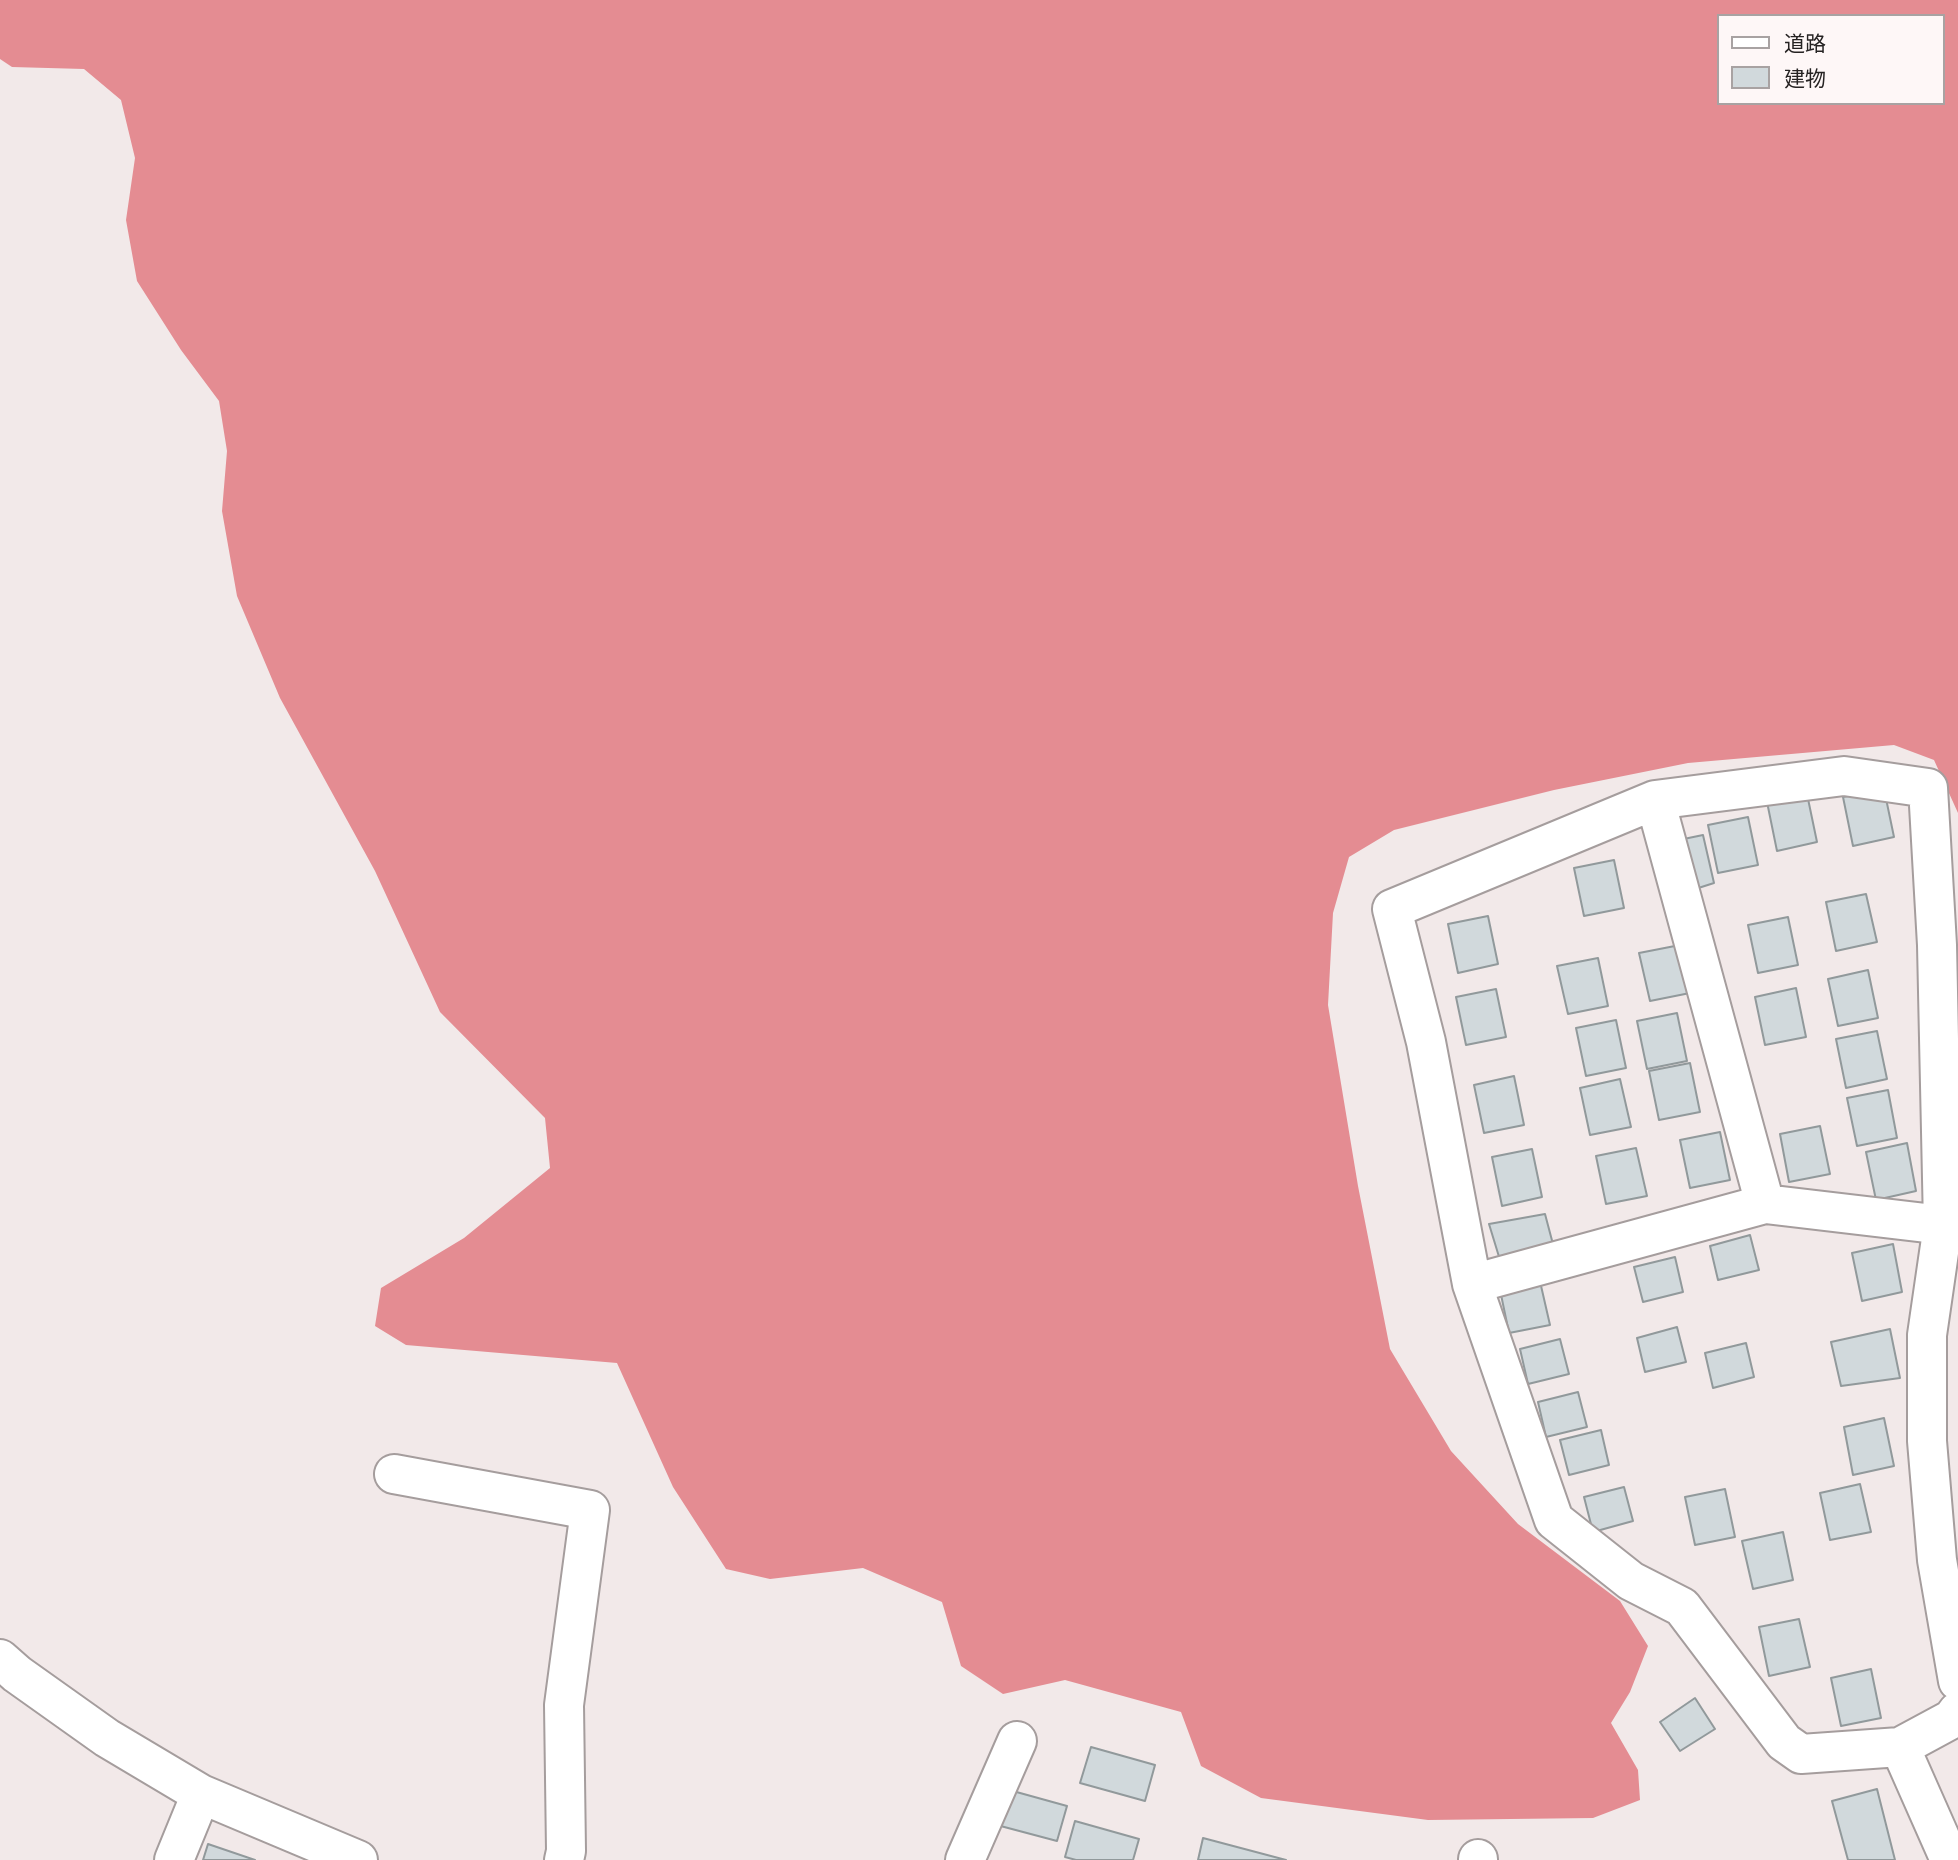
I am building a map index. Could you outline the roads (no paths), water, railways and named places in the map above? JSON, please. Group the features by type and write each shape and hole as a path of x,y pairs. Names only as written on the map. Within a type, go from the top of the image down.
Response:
{"street":[{"path":"1958,1681 1937,1560 1927,1441 1927,1335 1943,1225 1937,945 1928,788 1844,776 1654,800 1392,909 1426,1042 1472,1284 1554,1520 1631,1581 1682,1607 1784,1742 1801,1754 1900,1746 1952,1719 1958,1711"},
{"path":"1654,800 1765,1204"},
{"path":"1472,1284 1765,1204 1943,1225"},
{"path":"394,1474 590,1510 564,1705 564,1860"},
{"path":"0,1659 107,1738 201,1794 358,1860"},
{"path":"965,1860 1017,1741"},
{"path":"1900,1746 1950,1860"},
{"path":"174,1860 201,1794"}]}
